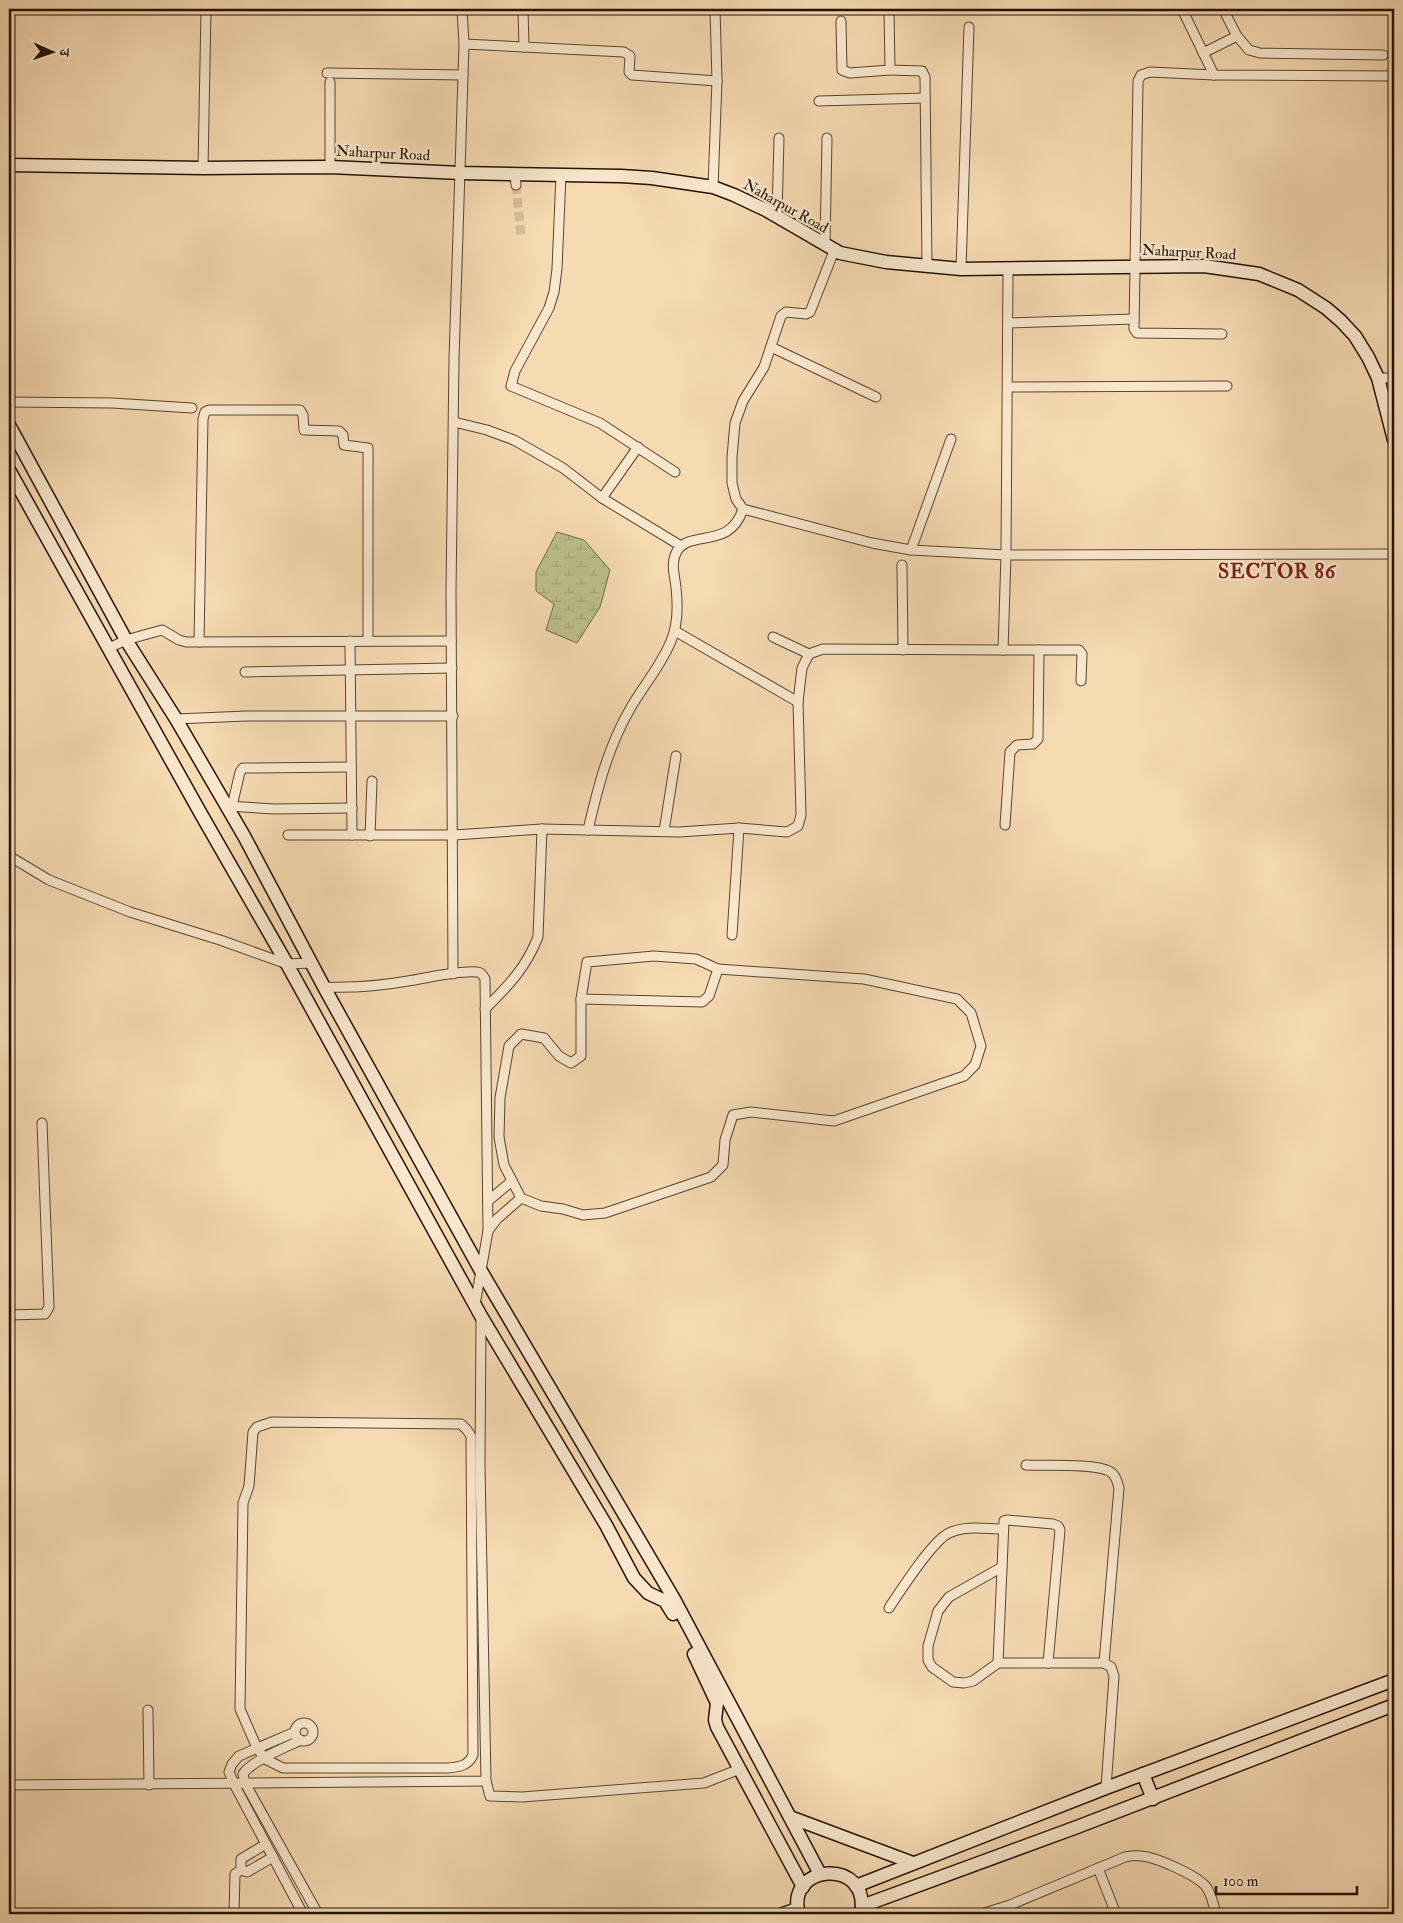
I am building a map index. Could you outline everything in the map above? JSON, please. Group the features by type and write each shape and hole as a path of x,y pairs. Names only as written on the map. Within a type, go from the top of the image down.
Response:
{"street":[{"path":"203,168 206,9"},
{"path":"454,974 452,641 454,359 464,44 462,9"},
{"path":"523,9 524,47"},
{"path":"714,9 717,81 714,187"},
{"path":"889,9 890,70"},
{"path":"1182,9 1214,75"},
{"path":"1222,9 1237,36 1249,50 1260,53 1383,56"},
{"path":"841,22 842,70 850,73 890,70 922,71 925,77 928,267"},
{"path":"961,269 969,27"},
{"path":"1203,52 1237,36"},
{"path":"464,44 624,52 630,56 629,72 632,75 717,81"},
{"path":"1222,334 1138,333 1134,329 1138,81 1141,75 1150,72 1214,75 1394,76"},
{"path":"330,167 329,78 463,75"},
{"path":"819,101 925,98"},
{"path":"777,216 779,138"},
{"path":"827,138 829,248 813,308 806,314 783,313 764,367 743,401 735,423 732,483 736,499 743,509 910,550 1006,555 1394,554"},
{"name":"Naharpur Road","path":"9,165 203,168 330,167 461,173 515,180 561,175 652,178 714,187 777,216 829,248 863,259 961,269 1134,266 1204,266 1234,269 1258,274 1298,290 1341,320 1368,357 1378,378 1390,406 1394,436"},
{"path":"561,175 557,269 554,292 549,308 515,371 511,386 594,420 675,472"},
{"path":"1003,650 1006,555 1008,269"},
{"path":"1008,323 1134,319"},
{"path":"771,347 876,397"},
{"path":"1378,378 1394,378"},
{"path":"1008,387 1227,386"},
{"path":"9,402 112,403 192,408"},
{"path":"199,642 203,419 205,412 209,410 300,410 303,415 304,430 339,431 343,435 344,445 368,448 368,641"},
{"path":"454,422 494,432 514,440 563,468 602,498 681,546"},
{"path":"9,425 126,640 230,806 311,964 482,1271 674,1599 820,1874"},
{"path":"910,550 951,439"},
{"path":"602,498 638,448"},
{"path":"9,470 287,964 478,1310 606,1525 634,1578 648,1593 666,1601 685,1635 717,1703 715,1720 717,1727 803,1887"},
{"path":"588,830 600,776 618,731 630,707 658,665 675,631 677,610 673,562 676,553 681,546 688,543 724,533 740,519 743,509"},
{"path":"902,565 903,650"},
{"path":"109,648 126,640 162,630 182,641 199,642 452,641"},
{"path":"675,631 798,702"},
{"path":"773,637 809,654"},
{"path":"350,641 352,835"},
{"path":"288,835 454,835 542,829 664,831 739,828 787,832 798,826 801,815 798,702 802,668 809,654 823,649 1079,650 1082,654 1081,681"},
{"path":"1005,825 1010,752 1017,745 1033,744 1038,739 1039,650"},
{"path":"245,672 452,668"},
{"path":"176,719 246,716 453,716"},
{"path":"664,831 676,756"},
{"path":"230,806 240,772 243,768 351,768"},
{"path":"370,836 372,781"},
{"path":"230,806 352,808"},
{"path":"732,934 739,828"},
{"path":"485,1009 513,982 538,937 542,829"},
{"path":"9,856 49,880 130,912 220,940 287,964 311,964"},
{"path":"654,956 696,959 718,969 864,979 957,999 971,1013 981,1046 975,1065 964,1076 834,1121 751,1112 733,1115 725,1140 723,1165 711,1177 605,1213 582,1215 564,1209 541,1206 522,1198 504,1165 499,1137 500,1098 509,1046 521,1034 544,1038 559,1056 571,1063 581,1056 581,999 587,962 654,956"},
{"path":"581,999 702,1002 709,996 718,969"},
{"path":"324,987 358,988 389,985 478,972 485,979 488,1231 478,1310 486,1781 490,1796 522,1797 704,1784 740,1769"},
{"path":"9,1315 45,1314 49,1307 42,1123"},
{"path":"488,1201 512,1180"},
{"path":"488,1231 497,1219 522,1198"},
{"path":"272,1422 461,1424 471,1436 473,1745 471,1760 460,1766 448,1768 282,1768 266,1759 257,1748 240,1709 243,1503 249,1486 253,1432 258,1427 272,1422"},
{"path":"1026,1465 1097,1467 1110,1472 1117,1478 1119,1488 1104,1663"},
{"path":"998,1663 1003,1529 1004,1522 1007,1520 1053,1524 1058,1526 1060,1530 1048,1663"},
{"path":"889,1608 934,1546 948,1533 960,1530 1003,1529"},
{"path":"1002,1567 949,1596 938,1611 928,1646 928,1660 932,1667 953,1682 964,1684 972,1681 998,1663 1104,1663 1111,1667 1114,1676 1106,1788"},
{"path":"856,1886 1106,1788 1394,1680"},
{"path":"783,1914 798,1912 797,1901 803,1887 810,1879 820,1874 830,1872 840,1874 849,1879 861,1895 861,1910 1394,1705"},
{"path":"148,1710 149,1785"},
{"path":"301,1740 296,1737 297,1726 302,1723 308,1724 312,1728 311,1737 307,1740 301,1740 247,1768 243,1774 245,1783 318,1914"},
{"path":"295,1732 239,1756 232,1764 229,1772 303,1914"},
{"path":"1143,1774 1153,1799"},
{"path":"9,1785 486,1781"},
{"path":"790,1817 913,1863"},
{"path":"241,1870 242,1859 266,1844"},
{"path":"981,1914 1010,1905 1125,1857 1140,1855 1157,1860 1202,1883 1208,1889 1216,1914"},
{"path":"241,1870 247,1872 273,1857"},
{"path":"1098,1868 1116,1914"},
{"path":"234,1914 235,1874 241,1870"},
{"path":"1010,1905 1013,1914"}],"green space":[{"path":"557,532 584,540 610,570 600,607 577,643 546,630 554,604 536,591 536,572"}],"tunnel":[{"path":"516,185 521,236"}],"district":[{"name":"SECTOR 86","path":"1277,571"}]}
